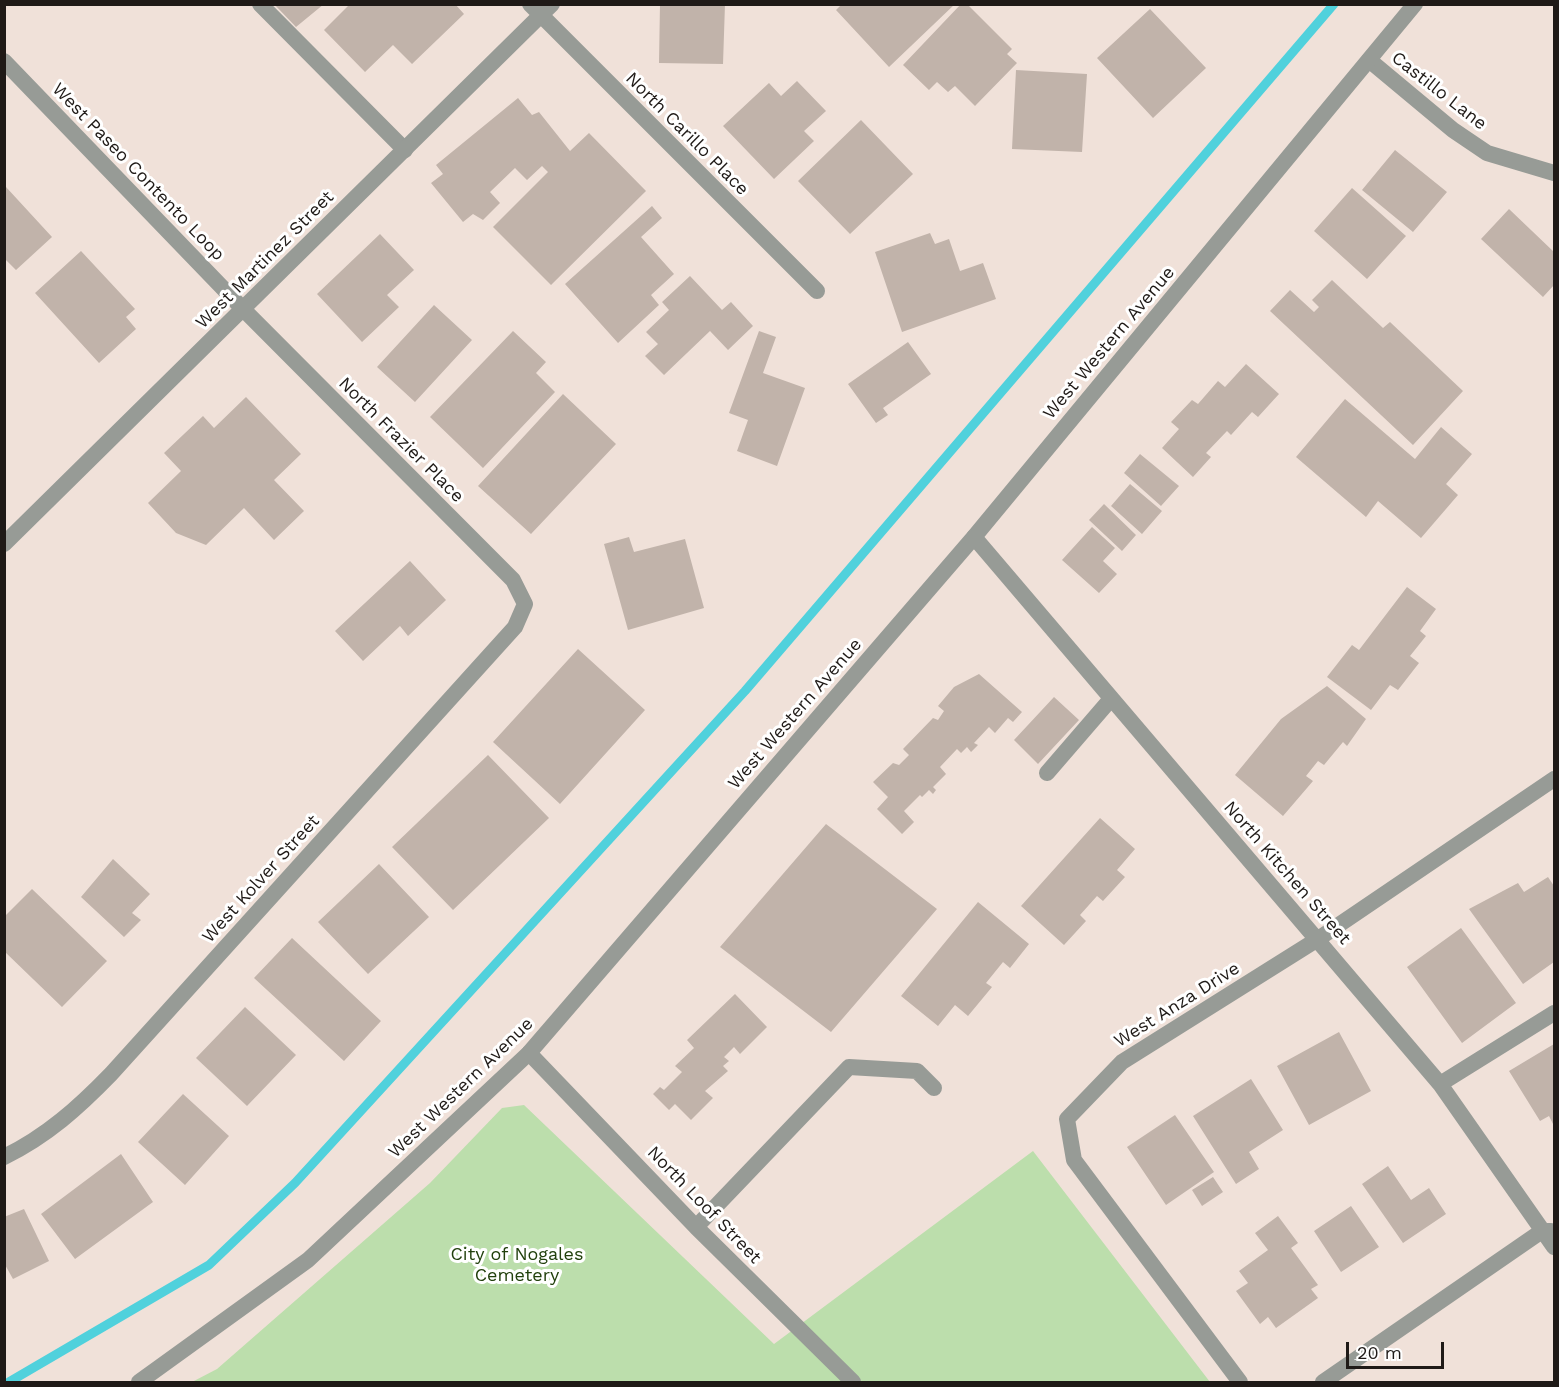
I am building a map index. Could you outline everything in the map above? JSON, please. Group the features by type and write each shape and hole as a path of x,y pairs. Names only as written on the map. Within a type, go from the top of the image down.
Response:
{"street":[{"path":"260,4 405,150"},
{"name":"West Western Avenue","path":"139,1383 308,1260 529,1053 974,537 1415,4"},
{"name":"West Martinez Street","path":"4,544 405,150 541,8"},
{"name":"North Carillo Place","path":"541,8 817,291"},
{"name":"Castillo Lane","path":"1369,60 1453,130 1487,153 1554,173"},
{"name":"West Paseo Contento Loop","path":"4,61 243,309"},
{"name":"North Frazier Place","path":"243,309 513,580 525,604"},
{"name":"North Kitchen Street","path":"974,537 1110,700 1318,939 1440,1084 1548,1231 1554,1247"},
{"name":"West Kolver Street","path":"4,1157 25,1147 70,1115 111,1074 515,627 525,604"},
{"path":"1047,773 1110,700"},
{"name":"West Anza Drive","path":"1240,1383 1074,1160 1067,1119 1122,1062 1318,939 1554,779"},
{"path":"1440,1084 1554,1012"},
{"name":"North Loof Street","path":"529,1053 696,1227 853,1383"},
{"path":"696,1227 849,1067 917,1071 934,1088"},
{"path":"1323,1383 1548,1231"}],"green space":[{"name":"City of Nogales Cemetery","path":"524,1105 774,1344 1033,1151 1210,1382 192,1382 217,1369 430,1183 502,1108"}],"building":[{"path":"274,4 324,4 296,27"},
{"path":"350,4 455,4 464,14 412,64 393,45 365,72 324,30"},
{"path":"660,4 725,4 723,64 659,63"},
{"path":"842,4 955,4 889,67 836,10"},
{"path":"961,4 967,4 1012,49 1007,54 1017,63 975,106 955,86 948,92 937,82 929,90 903,65"},
{"path":"1150,9 1206,68 1153,118 1097,58"},
{"path":"1016,70 1087,74 1082,152 1012,149"},
{"path":"797,81 826,111 804,131 814,141 774,179 723,126 769,83 781,96"},
{"path":"518,98 532,115 539,112 570,151 589,133 646,191 551,285 493,227 548,172 542,166 527,180 515,168 490,192 500,203 483,220 473,214 463,222 431,183 443,174 436,165"},
{"path":"861,120 913,174 850,234 798,181"},
{"path":"1395,150 1447,192 1413,232 1362,190"},
{"path":"6,187 52,237 16,270 4,258"},
{"path":"1352,188 1406,236 1367,279 1314,231"},
{"path":"652,206 662,218 641,237 674,274 651,295 659,305 618,343 565,284"},
{"path":"1509,209 1554,252 1554,285 1543,297 1481,239"},
{"path":"930,233 935,244 949,239 960,271 983,263 996,299 902,332 875,252"},
{"path":"380,234 414,270 387,295 399,307 362,342 317,294"},
{"path":"81,251 135,309 126,317 136,329 99,363 35,293"},
{"path":"690,276 722,310 731,302 753,326 728,350 710,331 664,375 645,356 658,344 646,332 669,310 662,302"},
{"path":"1332,280 1383,328 1390,322 1463,391 1413,445 1270,311 1290,290 1314,312 1319,307 1312,300"},
{"path":"434,305 472,340 415,402 377,367"},
{"path":"513,331 546,362 536,373 555,392 483,468 430,417"},
{"path":"759,331 776,337 763,373 805,388 777,466 737,451 748,420 729,413"},
{"path":"908,342 931,374 883,408 888,415 876,423 848,384"},
{"path":"1246,364 1279,394 1258,417 1252,412 1231,435 1227,431 1206,453 1211,457 1193,477 1162,448 1179,429 1171,422 1192,400 1198,404 1218,381 1225,387"},
{"path":"563,394 616,444 531,534 478,486"},
{"path":"246,397 301,454 274,480 304,511 274,540 244,508 206,545 176,533 148,503 181,471 164,453 203,416 214,428"},
{"path":"1345,399 1415,459 1441,427 1472,454 1446,484 1458,495 1421,538 1378,501 1366,517 1296,457"},
{"path":"1140,454 1179,486 1161,506 1124,473"},
{"path":"1130,484 1162,511 1142,534 1111,506"},
{"path":"1104,504 1136,535 1122,551 1089,520"},
{"path":"1092,527 1115,548 1103,561 1117,574 1099,593 1062,560"},
{"path":"629,537 634,552 685,539 704,608 628,630 604,544"},
{"path":"410,561 446,600 408,636 400,626 363,661 335,631"},
{"path":"1407,587 1436,609 1420,631 1426,636 1410,656 1419,663 1398,690 1390,685 1371,710 1327,677 1352,645 1359,650"},
{"path":"578,649 645,710 560,804 493,742"},
{"path":"979,674 1022,712 1013,722 1008,718 995,733 989,727 974,743 978,745 971,752 967,747 961,753 957,749 940,767 946,774 933,787 936,790 933,794 929,790 922,797 920,795 904,811 914,822 902,834 877,809 888,797 873,782 893,763 899,765 909,755 903,749 933,718 938,720 944,711 938,706 954,687"},
{"path":"1327,686 1366,719 1347,746 1343,742 1324,765 1318,761 1306,776 1313,781 1283,816 1235,775 1281,719"},
{"path":"1054,697 1079,720 1038,764 1014,740"},
{"path":"488,755 549,818 453,910 392,847"},
{"path":"1100,818 1135,849 1117,870 1125,877 1103,901 1097,896 1080,915 1086,921 1064,945 1021,906"},
{"path":"826,824 937,909 831,1032 720,947"},
{"path":"113,859 150,894 132,913 141,920 124,937 81,897"},
{"path":"379,864 429,917 368,974 318,922"},
{"path":"1548,877 1554,886 1554,962 1523,984 1469,909 1518,883 1524,892"},
{"path":"32,889 107,961 62,1007 4,951 4,917"},
{"path":"978,902 1029,944 1010,968 1003,962 986,983 992,987 968,1016 955,1005 938,1026 901,996"},
{"path":"1461,928 1516,1003 1462,1043 1407,967"},
{"path":"292,938 381,1021 344,1061 254,978"},
{"path":"735,994 767,1027 740,1054 734,1047 724,1057 729,1061 723,1066 728,1071 705,1091 713,1098 691,1120 675,1104 669,1110 653,1094 660,1087 664,1090 682,1072 675,1066 694,1048 687,1040"},
{"path":"245,1007 296,1055 247,1106 196,1058"},
{"path":"1339,1032 1371,1091 1309,1125 1277,1066"},
{"path":"1554,1044 1554,1126 1549,1116 1540,1121 1509,1071"},
{"path":"1251,1079 1283,1130 1249,1152 1259,1169 1236,1184 1193,1116"},
{"path":"183,1094 229,1136 185,1185 138,1142"},
{"path":"1175,1115 1214,1172 1166,1205 1127,1147"},
{"path":"121,1154 153,1202 75,1259 41,1214"},
{"path":"1388,1166 1411,1200 1429,1188 1446,1214 1403,1243 1362,1184"},
{"path":"1213,1177 1223,1192 1202,1206 1192,1190"},
{"path":"1351,1206 1379,1247 1341,1272 1314,1231"},
{"path":"24,1209 49,1261 13,1279 4,1263 4,1217"},
{"path":"1278,1216 1298,1243 1291,1248 1318,1285 1311,1289 1318,1298 1276,1328 1268,1317 1260,1324 1236,1291 1248,1283 1239,1271 1268,1250 1255,1233"}],"waterway":[{"path":"9,1382 209,1265 295,1183 745,691 1334,4"}]}
